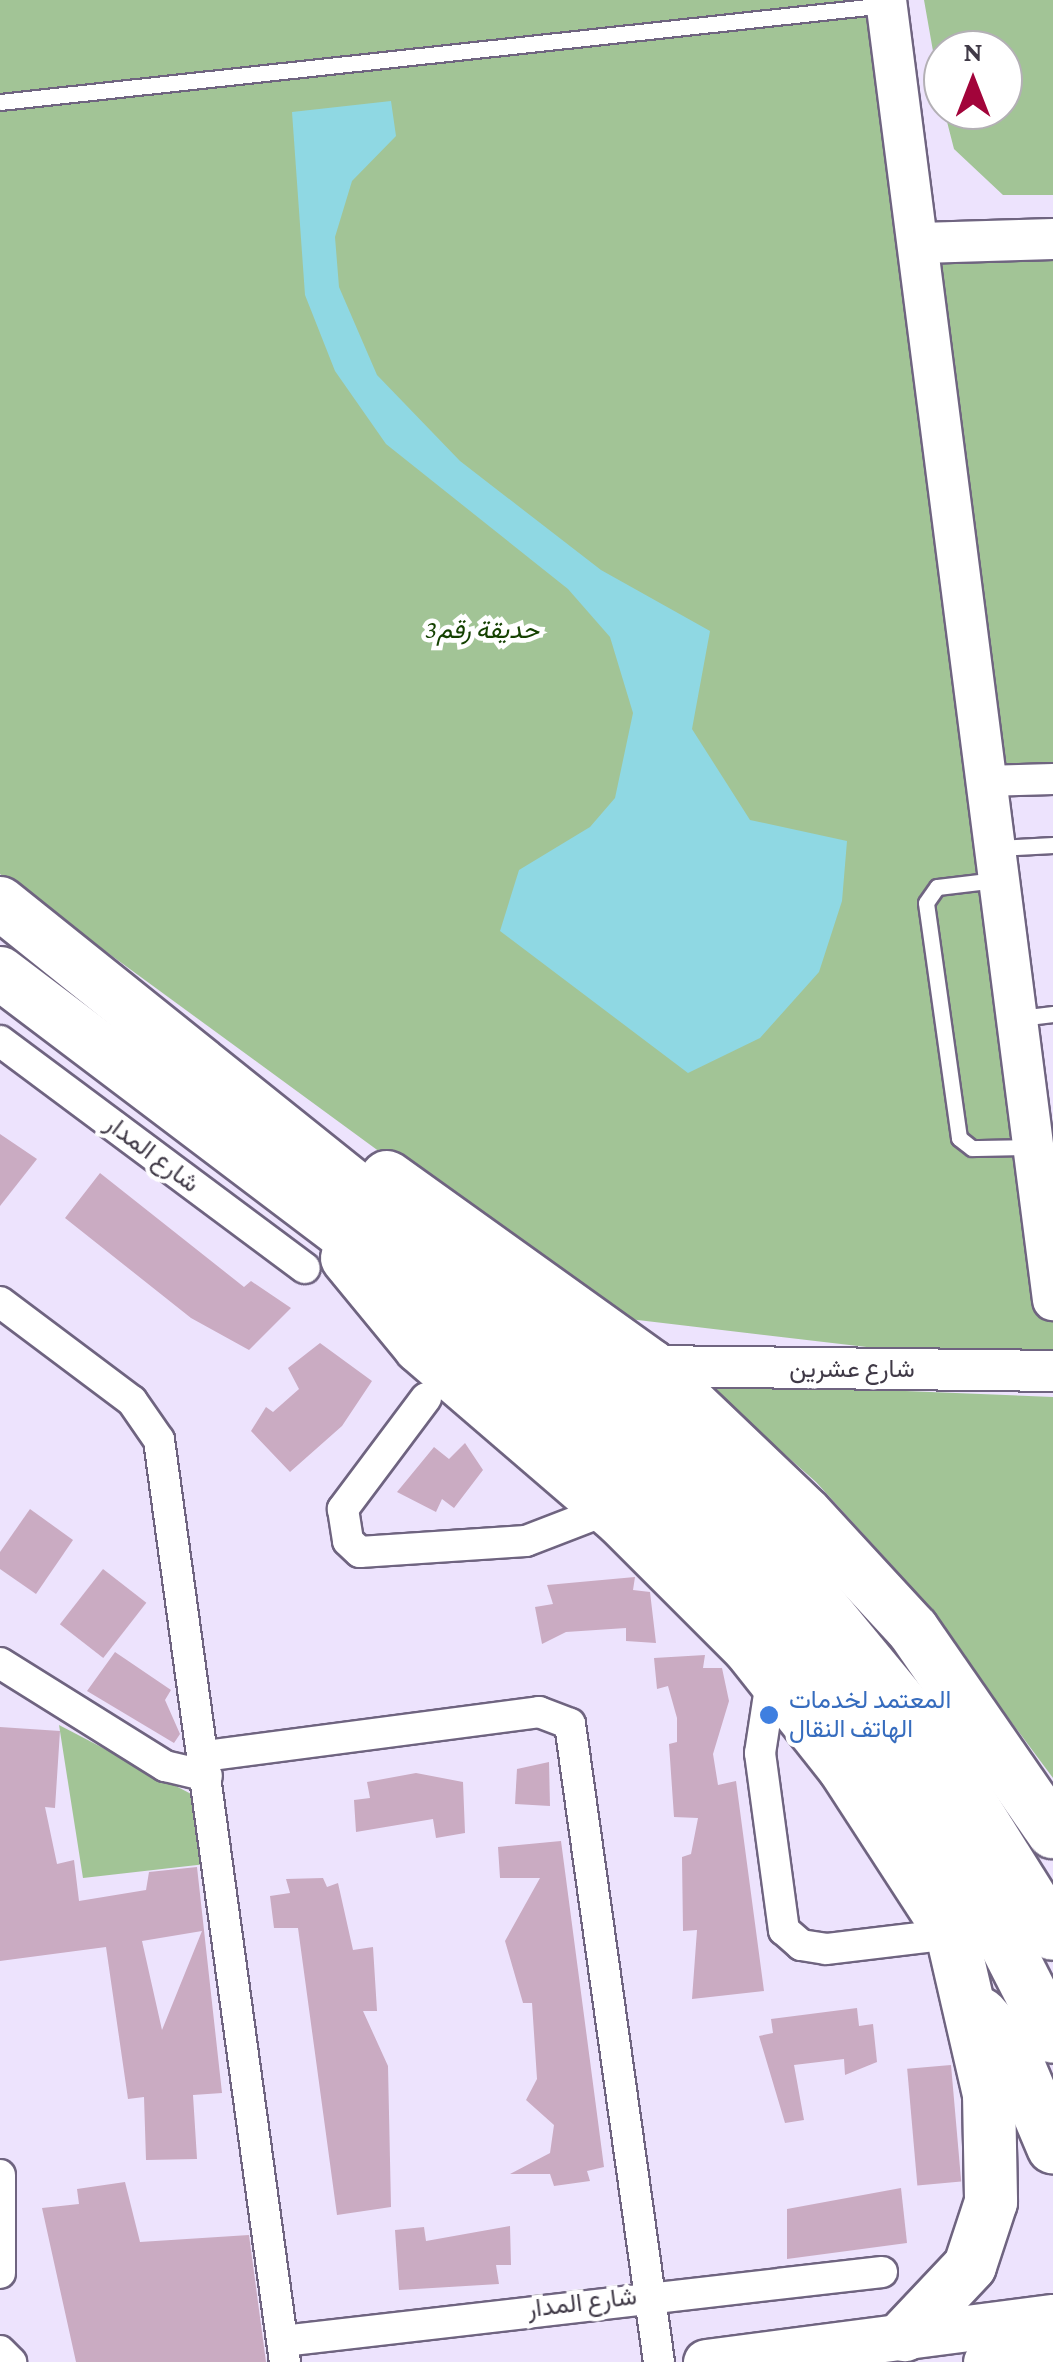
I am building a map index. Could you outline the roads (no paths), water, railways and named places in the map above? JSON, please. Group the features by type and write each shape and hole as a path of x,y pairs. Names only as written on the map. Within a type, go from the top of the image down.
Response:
{"highway":[{"path":"0,904 636,1413 747,1516 930,1738 1053,1934"},
{"path":"0,973 320,1214 597,1433 754,1586 926,1808 1053,2037"},
{"path":"302,1143 361,1163 472,1229 651,1366 869,1578 1053,1832"},
{"path":"320,1214 397,1323 608,1509 772,1675 952,1934 976,2009 992,2130 987,2224 958,2284 905,2335"},
{"path":"976,2009 1011,2048 1053,2147"}],"main road":[{"path":"706,2362 1053,2317"},
{"path":"993,2362 1053,2355"}],"street":[{"path":"886,2 921,243 996,864 1035,1016 1033,1146 1053,1300"},
{"path":"921,243 1053,239"},
{"path":"985,781 1053,779"},
{"name":"شارع المدار","path":"0,1040 305,1268"},
{"path":"0,1302 152,1424 206,1766 284,2351"},
{"name":"شارع عشرين","path":"651,1366 1053,1370"},
{"path":"426,1398 343,1509 348,1541 360,1552 526,1541 608,1509"},
{"path":"0,1664 165,1766 206,1766 539,1712 570,1724 658,2362"},
{"path":"772,1675 760,1753 784,1930 800,1946 826,1950 952,1934"},
{"path":"0,2175 0,2273"},
{"name":"شارع المدار","path":"284,2351 651,2294 882,2272"},
{"path":"0,2351 11,2362"}],"lane":[{"path":"0,102 886,2"},
{"path":"1033,1146 972,1148 959,1138 926,903 937,887 1053,845"}],"place":[{"name":"المعتمد لخدمات الهاتف النقال","path":"769,1715"}],"park label":[{"name":"حديقة رقم3","path":"482,630"}]}
